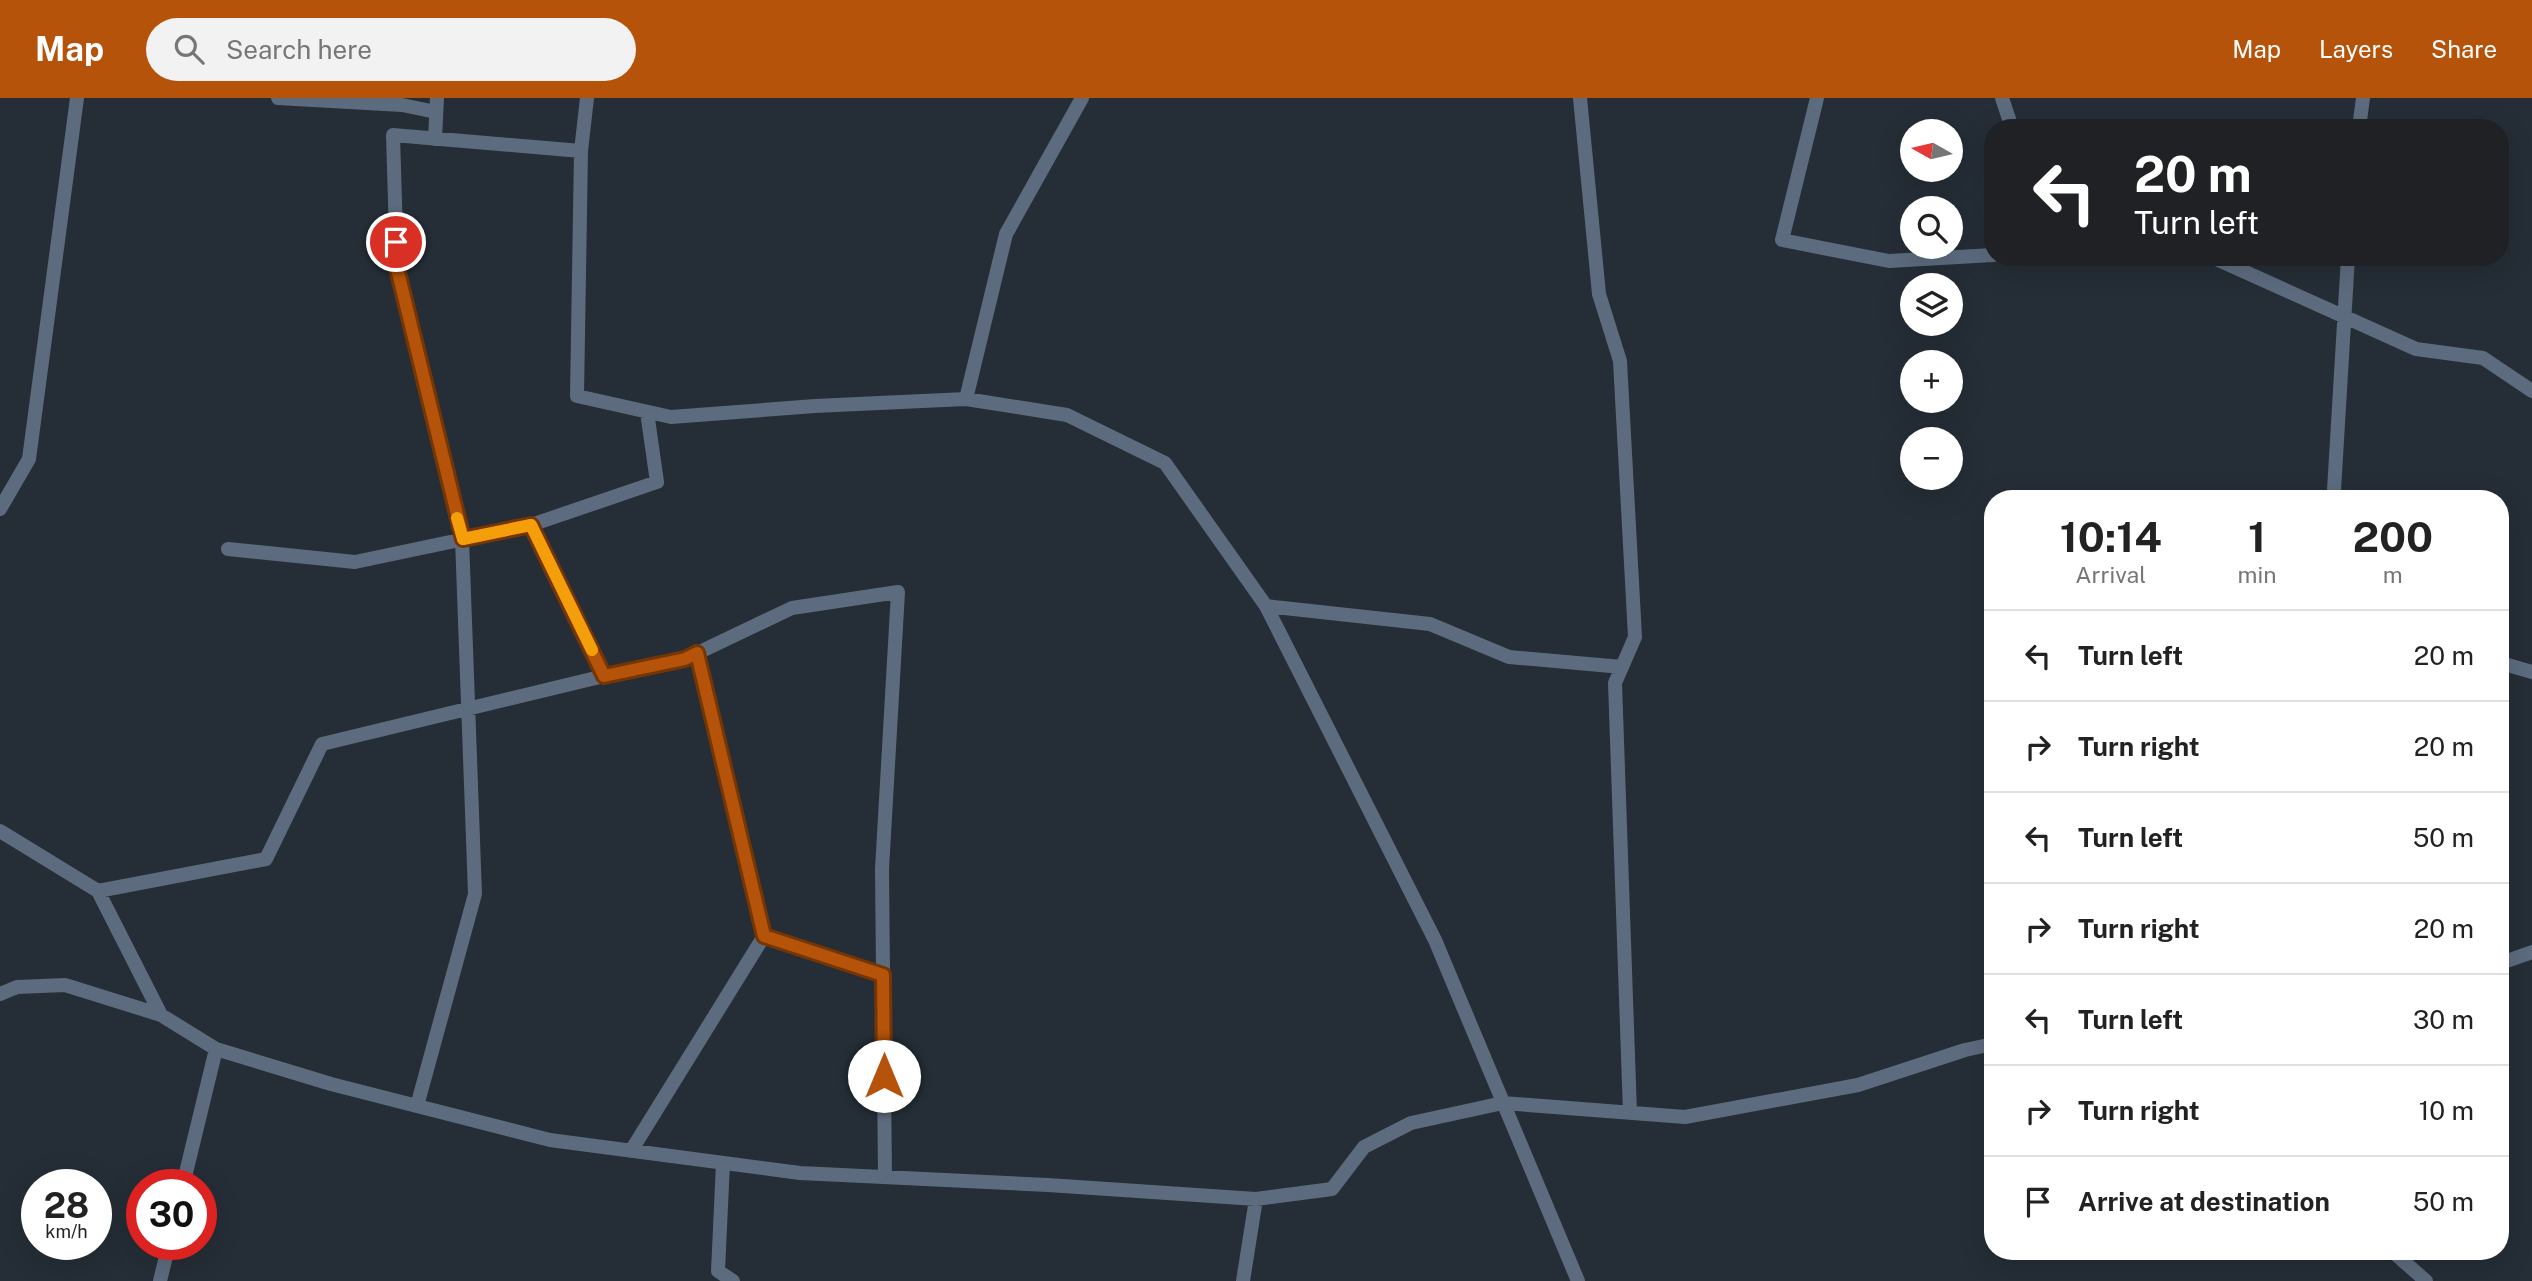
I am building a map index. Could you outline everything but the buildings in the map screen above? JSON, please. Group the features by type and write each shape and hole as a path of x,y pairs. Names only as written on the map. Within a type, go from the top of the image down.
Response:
{"street":[{"path":"0,509 29,459 77,98"},
{"path":"278,98 437,105 435,139"},
{"path":"587,98 581,151 577,396 671,417 815,406 966,399 1067,415 1165,463 1266,606 1435,940 1578,1281"},
{"path":"966,399 1006,234 1082,98"},
{"path":"1580,98 1598,294 1620,361 1635,637 1615,683 1630,1113"},
{"path":"1817,98 1782,240 1889,261 1984,256"},
{"path":"2002,98 2009,119"},
{"path":"2360,119 2362,98"},
{"path":"417,1106 475,894 463,539 397,268 393,135 581,151"},
{"path":"2232,266 2416,349 2483,358 2532,391"},
{"path":"2334,490 2347,266"},
{"path":"228,549 355,562 531,525 657,482 647,412"},
{"path":"531,525 604,676"},
{"path":"98,891 266,859 322,744 685,659 792,608 898,592 882,869 885,1177"},
{"path":"1266,606 1430,624 1509,657 1622,667"},
{"path":"631,1151 764,936 697,653"},
{"path":"2509,665 2532,672"},
{"path":"0,831 98,891 161,1014"},
{"path":"764,936 883,975"},
{"path":"2509,961 2532,952"},
{"path":"0,994 17,988 65,985 161,1014 216,1049 331,1084 550,1140 800,1174 1048,1185 1256,1199 1332,1189 1364,1147 1411,1123 1503,1103 1685,1117 1858,1085 1984,1046"},
{"path":"187,1169 216,1049"},
{"path":"723,1163 718,1271 733,1281"},
{"path":"1243,1281 1256,1199"},
{"path":"160,1281 165,1260"},
{"path":"2402,1260 2426,1281"}],"slow traffic":[{"path":"457,518 463,539 531,525 592,650"}],"route":[{"path":"396,242 397,268 463,539 531,525 604,676 685,659 697,653 764,936 883,975 884,1076"}]}
